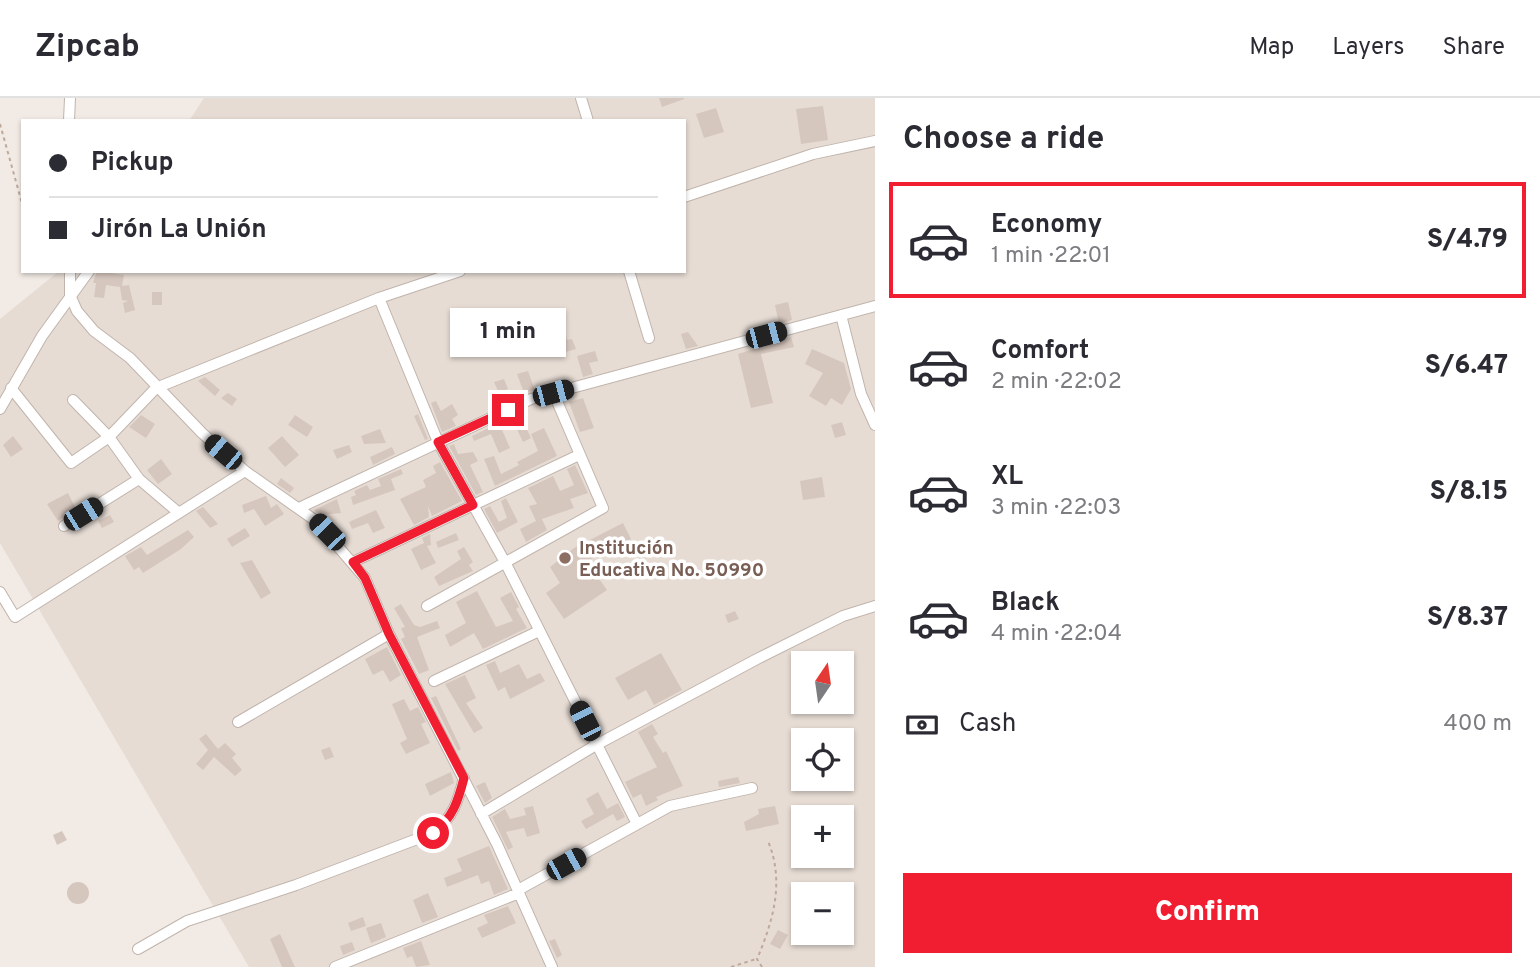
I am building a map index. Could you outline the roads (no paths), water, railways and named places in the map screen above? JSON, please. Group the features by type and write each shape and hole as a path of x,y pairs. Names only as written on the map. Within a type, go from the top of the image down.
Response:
{"street":[{"path":"69,119 70,98"},
{"path":"582,98 587,119"},
{"path":"686,196 813,153 875,141"},
{"path":"70,273 71,295 76,310 94,331 130,358 156,388 245,471 316,521 365,578 389,634 464,778 519,892 552,967"},
{"path":"0,410 11,388 88,273"},
{"path":"11,388 71,463 108,437 156,388 379,298 454,273"},
{"path":"630,273 649,338"},
{"path":"379,298 438,442 506,564 638,824"},
{"path":"299,508 531,399 875,306"},
{"path":"841,315 861,394 875,425"},
{"path":"427,606 603,509 553,393"},
{"path":"73,400 108,437 139,479 179,513"},
{"path":"353,562 579,455"},
{"path":"0,592 15,617 245,471"},
{"path":"64,526 139,479"},
{"path":"481,814 596,745 757,659 843,616 875,606"},
{"path":"434,681 539,631"},
{"path":"238,722 389,634"},
{"path":"138,949 187,921 296,885 433,833 446,824 454,811 464,778"},
{"path":"335,967 519,892 670,806 752,788"}],"place":[{"name":"Institución Educativa No. 50990","path":"565,558"}]}
